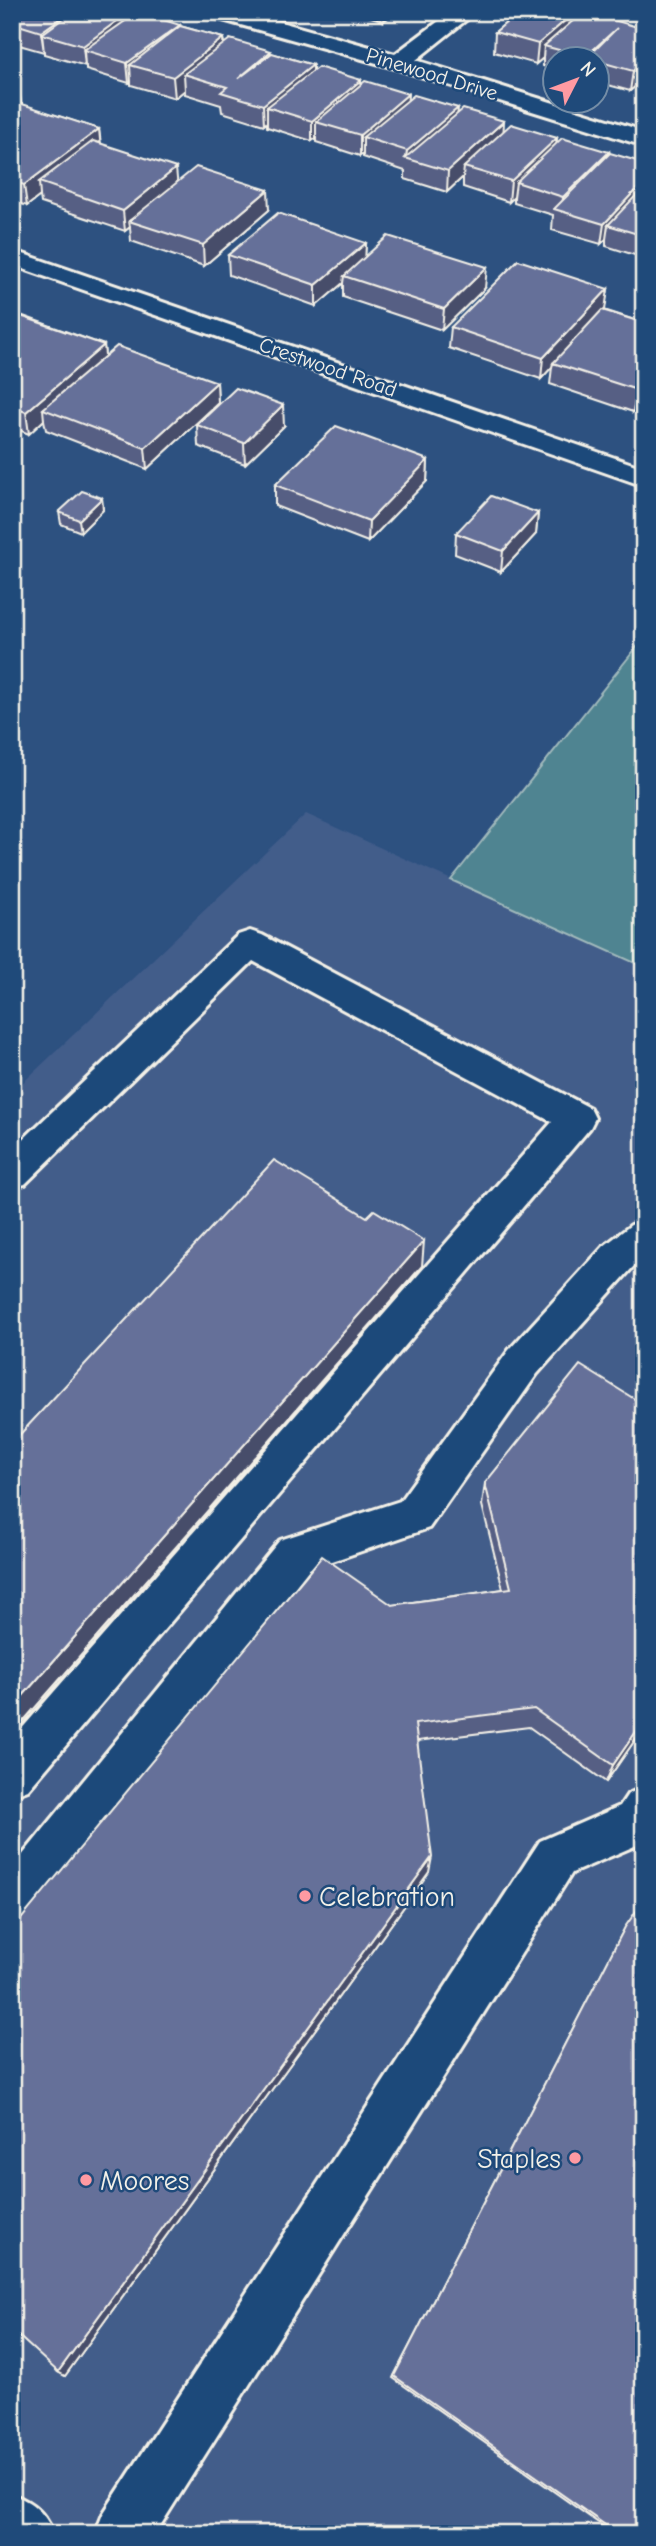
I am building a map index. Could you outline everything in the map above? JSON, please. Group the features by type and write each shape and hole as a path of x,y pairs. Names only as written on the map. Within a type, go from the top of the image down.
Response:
{"street":[{"name":"Pinewood Drive","path":"220,12 399,62 644,139"},
{"path":"399,62 465,12"},
{"name":"Crestwood Road","path":"12,257 644,478"},
{"path":"12,1173 250,944 577,1118 35,1728 12,1774"},
{"path":"12,1905 295,1554 414,1515 523,1362 618,1257 644,1236"},
{"path":"123,2534 556,1857 636,1822 644,1810"},
{"path":"12,2521 26,2534"}],"shaded area":[{"path":"306,814 644,967 644,2534 12,2534 12,1093"}],"green space":[{"path":"644,638 644,967 451,880"}],"building":[{"path":"69,12 41,32 12,23 12,14"},
{"path":"72,12 129,12 83,46 42,34"},
{"path":"138,12 180,25 127,63 84,50"},
{"path":"519,12 575,12 538,44 495,32"},
{"path":"583,12 644,29 644,60 633,71 610,65 610,46 599,46 617,28 597,46 544,46"},
{"path":"180,26 223,38 173,77 130,65"},
{"path":"230,39 271,51 238,79 272,53 313,65 263,105 221,92 227,87 184,74"},
{"path":"318,67 361,80 312,121 267,107"},
{"path":"365,81 408,94 360,135 316,122"},
{"path":"414,95 458,108 407,151 363,137"},
{"path":"13,101 99,129 24,185 12,181"},
{"path":"463,109 504,121 448,171 405,158"},
{"path":"511,124 557,138 511,181 464,167"},
{"path":"562,138 609,152 563,197 516,182"},
{"path":"93,141 176,168 123,211 39,182"},
{"path":"610,153 644,163 644,181 604,224 554,209"},
{"path":"196,167 268,190 203,245 129,221"},
{"path":"644,187 644,236 608,225"},
{"path":"278,213 366,243 316,285 228,255"},
{"path":"388,236 487,267 444,309 344,276"},
{"path":"518,260 608,289 543,358 451,327"},
{"path":"602,310 644,323 644,382 637,390 553,363"},
{"path":"12,313 104,345 26,412 12,407"},
{"path":"117,346 217,382 145,448 43,409"},
{"path":"236,388 283,405 244,443 197,425"},
{"path":"336,426 428,460 369,521 275,485"},
{"path":"82,491 102,498 79,520 59,512"},
{"path":"491,496 538,513 503,551 456,533"},
{"path":"274,1160 367,1217 374,1210 424,1241 12,1708 12,1443"},
{"path":"580,1365 644,1405 644,1720 613,1765 534,1709 415,1724 432,1857 58,2372 12,2330 12,1930 322,1556 392,1605 511,1588 485,1483"},
{"name":"Staples","path":"644,1900 644,2534 618,2534 394,2376 625,1927"}],"place":[{"name":"Celebration","path":"305,1896"},
{"name":"Staples","path":"575,2158"},
{"name":"Moores","path":"86,2180"}]}
